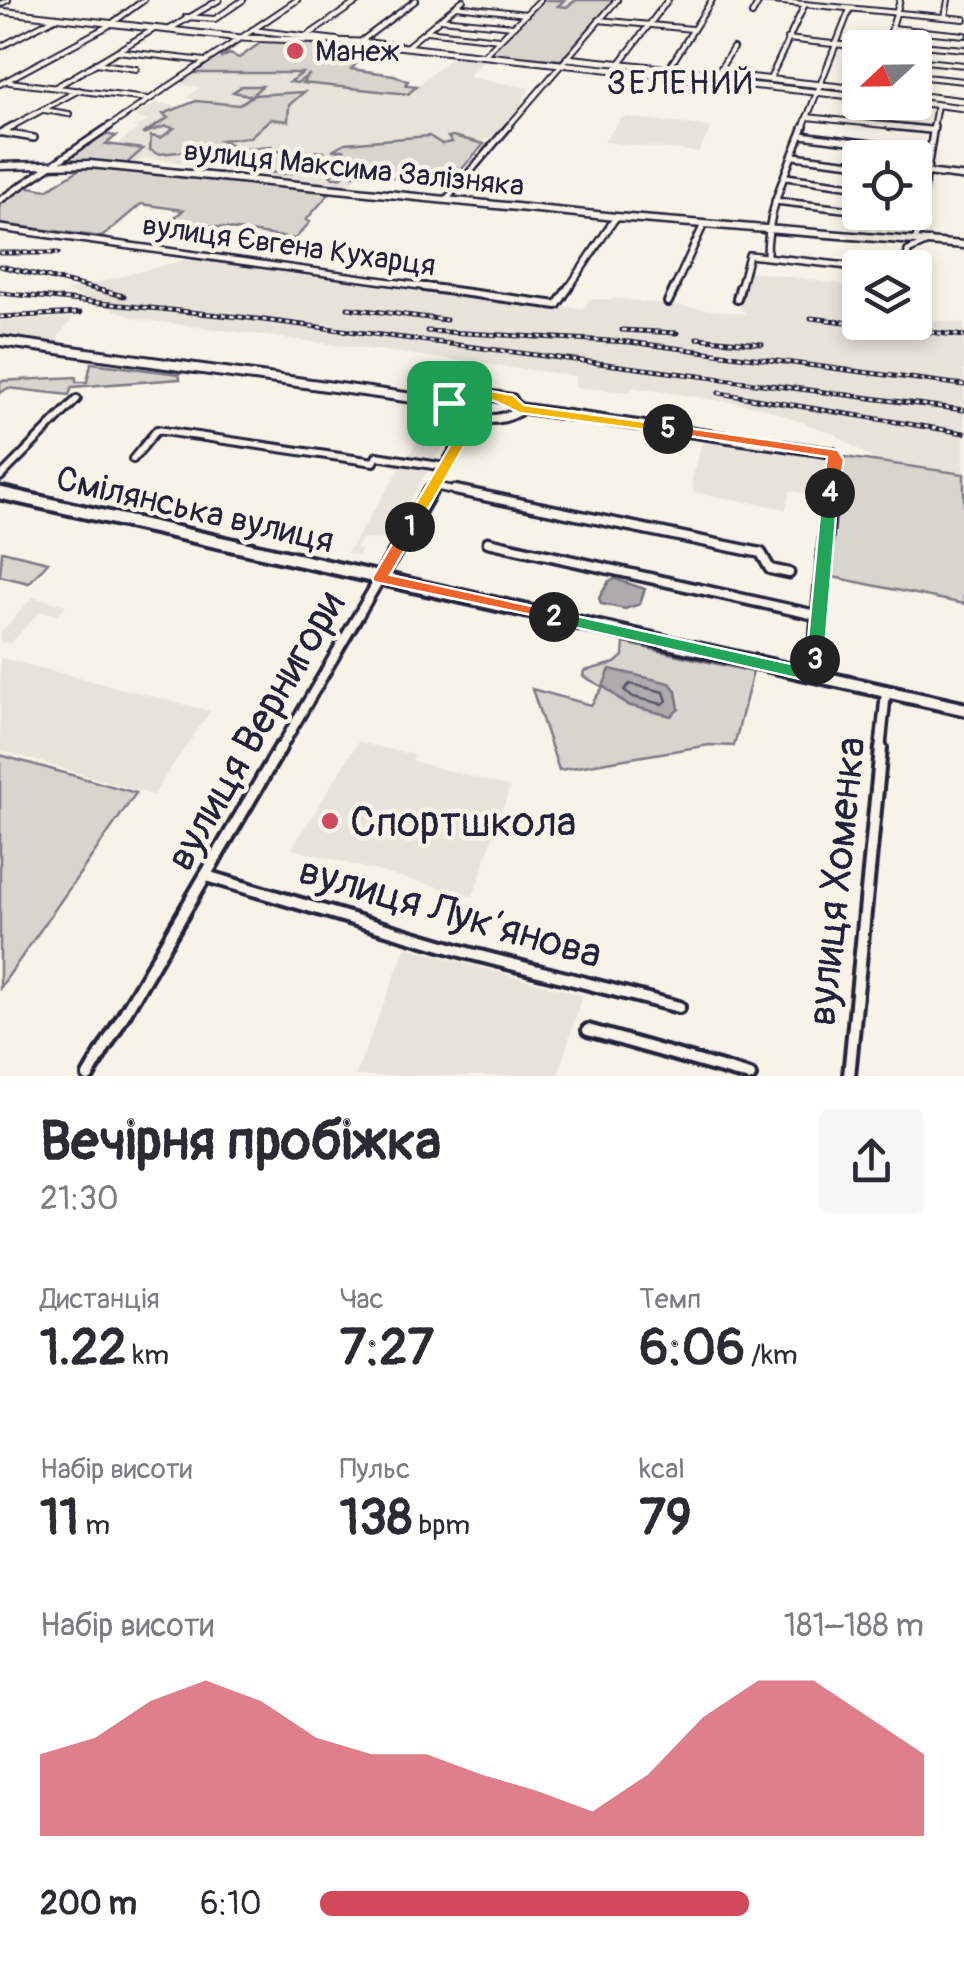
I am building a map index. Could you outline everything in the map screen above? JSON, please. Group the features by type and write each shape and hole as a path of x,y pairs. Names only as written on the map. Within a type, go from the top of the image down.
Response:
{"main road":[{"path":"0,11 241,38 360,42 842,91"},
{"path":"567,58 770,79 819,88"},
{"path":"932,101 964,104"},
{"path":"932,104 964,104"},
{"name":"вулиця Максима Залізняка","path":"0,166 54,162 616,217 964,245"},
{"name":"Смілянська вулиця","path":"2,497 964,709"}],"street":[{"path":"0,4 8,0"},
{"path":"2,82 144,0"},
{"path":"168,30 220,0"},
{"path":"186,17 214,19 243,0"},
{"path":"0,200 297,0"},
{"path":"307,36 360,0"},
{"path":"360,42 416,0"},
{"path":"406,48 463,0"},
{"path":"482,56 540,0"},
{"path":"446,200 617,0"},
{"path":"620,63 668,0"},
{"path":"670,68 712,0"},
{"path":"752,14 760,0 964,19"},
{"path":"900,0 892,28 964,35"},
{"path":"944,18 948,0"},
{"path":"770,79 805,4"},
{"path":"456,6 526,14"},
{"path":"767,256 766,229 775,201 850,8"},
{"path":"0,47 56,18"},
{"path":"441,18 513,26"},
{"path":"600,20 692,29"},
{"path":"56,87 156,28"},
{"path":"252,30 346,41"},
{"path":"426,31 499,39"},
{"path":"787,39 842,45"},
{"path":"717,74 733,48"},
{"path":"932,48 964,50"},
{"path":"117,51 204,61"},
{"path":"932,62 964,65"},
{"path":"96,64 136,69"},
{"path":"932,78 964,81"},
{"path":"2,82 148,99"},
{"path":"1,132 79,90"},
{"path":"929,140 937,105"},
{"path":"41,110 69,114"},
{"path":"806,117 930,130"},
{"path":"1,132 34,138"},
{"path":"801,136 842,141"},
{"path":"794,156 842,162"},
{"path":"932,173 964,177"},
{"path":"786,177 842,185"},
{"path":"775,201 842,210"},
{"name":"вулиця Євгена Кухарця","path":"0,228 557,305 616,217"},
{"path":"668,302 704,224"},
{"path":"916,240 917,230"},
{"path":"912,250 930,241"},
{"path":"738,299 749,255 842,265"},
{"path":"0,341 449,403 456,412 474,416 504,419 519,408"},
{"path":"449,403 457,395 474,392 508,398 519,408 832,453 837,460 831,481 813,675"},
{"path":"0,478 76,399"},
{"name":"вулиця Вернигори","path":"88,1076 474,416"},
{"path":"134,459 157,430 374,462 377,456 444,468"},
{"path":"434,486 761,553 770,570 789,573"},
{"path":"488,542 820,616"},
{"name":"вулиця Хоменка","path":"848,1076 886,692"},
{"name":"вулиця Лукʼянова","path":"206,876 468,952 680,1007"},
{"name":"вулиця Лукʼянова","path":"588,1030 750,1076"}],"shaded area":[{"path":"542,0 564,0 558,6 567,7 576,0 614,0 561,60 488,54"},
{"path":"557,0 613,0 562,59 504,56"},
{"path":"244,39 220,58 230,54 239,58 263,41 341,43 323,52 349,55 345,59 359,61 351,69 394,75 408,81 406,85 417,86 408,94 302,83 310,74 297,83 290,82 302,73 191,73"},
{"path":"451,57 484,60 468,77 530,88 520,106 494,136 484,140 485,144 454,180 374,170 358,174 351,186 214,172 217,168 146,158 133,164 127,163 142,149 116,145 139,128 133,128 149,121 134,117 155,103 181,107 199,101 186,98 200,87 179,85 195,74 307,73 298,83 408,94"},
{"path":"242,86 262,86 252,95 304,92 289,105 288,121 270,119 250,137 221,140 230,144 223,148 158,154 150,150 151,136 161,138 174,128 166,126 142,134 168,118 163,114 196,101 239,105 252,96 233,92"},
{"path":"621,118 712,127 698,152 604,142"},
{"path":"104,134 116,136 106,144 143,149 124,166 66,159"},
{"path":"429,136 442,144 452,142 448,137 453,136 484,144 453,179 380,177 383,172 353,175 356,169 348,168 342,177 330,175 341,167 332,163 332,157 343,150 332,150 345,143"},
{"path":"271,146 268,154 285,150 324,152 315,170 282,174 234,166 249,163 241,161 244,156 240,149"},
{"path":"83,167 321,190 329,194 295,239 172,220 183,210 141,204 102,237 0,224 0,202 23,186 47,190"},
{"path":"188,259 584,309 589,299 620,299 747,314 739,307 749,271 842,284 842,340 932,340 932,320 964,323 964,474 876,461 834,434 761,407 632,387 630,392 574,387 576,376 137,319 66,291"},
{"path":"74,317 58,337 64,341 59,346 0,337 0,321"},
{"path":"91,363 179,374 180,379 72,387 69,395 8,388 0,393 0,381 76,377 76,382 87,382"},
{"path":"430,421 455,425 386,540 362,539 356,548 362,550 358,555 347,553"},
{"path":"702,442 822,457 829,462 825,496 790,491 786,509 693,492 692,479"},
{"path":"844,457 964,474 964,604 828,576"},
{"path":"2,551 48,562 29,583 0,576"},
{"path":"33,597 66,605 58,615 40,611 10,644 0,642 0,633"},
{"path":"624,643 753,672 734,746 709,745 559,770 532,689 591,705 603,687 583,676 584,671 615,663 623,656"},
{"path":"0,658 210,711 153,795 0,750"},
{"path":"358,742 414,755 412,761 510,787 473,896 292,849"},
{"path":"0,755 136,793 0,988"},
{"path":"406,947 582,995 558,1076 355,1076"}],"water":[{"path":"615,579 645,589 640,604 625,609 601,604 599,598 609,581"},
{"path":"610,669 670,683 676,691 679,709 671,716 627,705 603,686"}],"railway":[{"path":"0,253 58,253"},
{"path":"0,266 124,296"},
{"path":"0,293 240,317 964,410"},
{"path":"348,308 446,320"},
{"path":"0,317 80,313"},
{"path":"811,318 964,336"},
{"path":"622,330 677,333"},
{"path":"427,331 629,342 964,385"},
{"path":"697,338 762,344"},
{"path":"719,393 964,433"}],"place":[{"name":"Манеж","path":"295,51"},
{"name":"Спортшкола","path":"330,821"}],"district":[{"name":"ЗЕЛЕНИЙ","path":"681,83"}],"route":[{"path":"474,392 508,398 518,403 519,408 832,453 837,460 831,481 813,675 380,578 474,416 456,412 449,403 457,395 474,392"}]}
